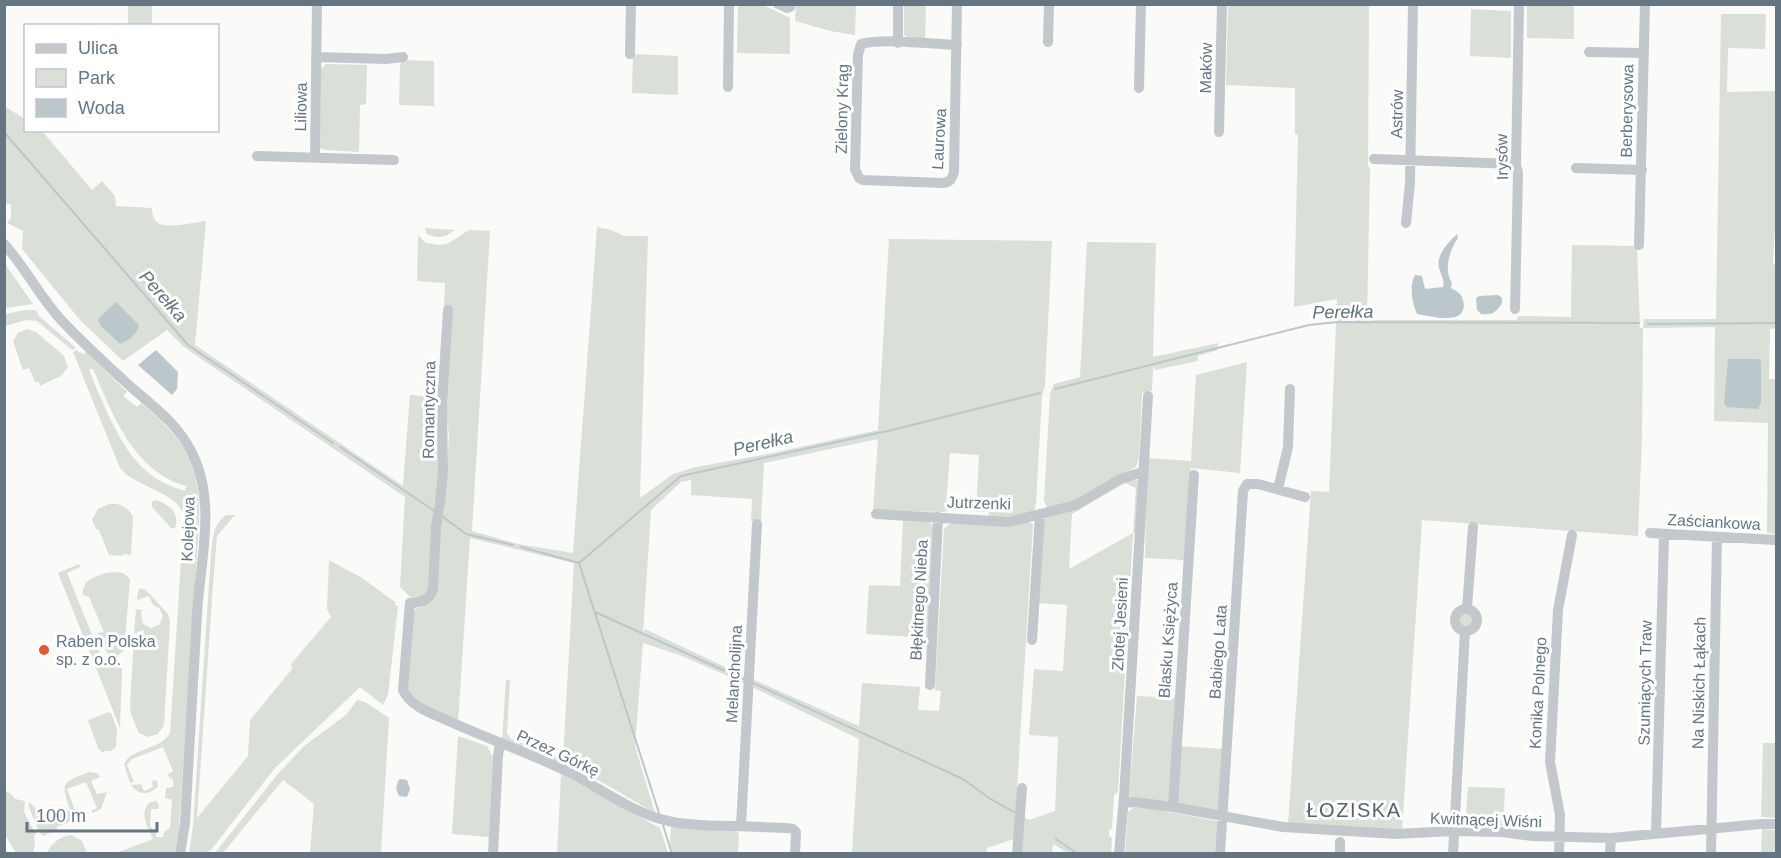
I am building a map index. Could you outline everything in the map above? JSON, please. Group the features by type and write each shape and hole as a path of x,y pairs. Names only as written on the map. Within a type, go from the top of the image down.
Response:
{"street":[{"name":"Liliowa","path":"315,157 317,4"},
{"path":"630,54 631,4"},
{"path":"728,87 729,4"},
{"path":"778,4 786,8 790,6"},
{"path":"898,4 898,43 957,45 957,4"},
{"path":"1048,42 1049,4"},
{"path":"1139,88 1141,4"},
{"name":"Maków","path":"1219,132 1222,4"},
{"name":"Astrów","path":"1406,223 1411,160 1413,4"},
{"name":"Irysów","path":"1515,309 1519,4"},
{"name":"Berberysowa","path":"1639,245 1645,4"},
{"name":"Zielony Krąg","path":"861,180 855,169 858,55 861,44 898,43"},
{"name":"Laurowa","path":"861,180 943,183 949,182 952,178 957,45"},
{"name":"Berberysowa","path":"1589,52 1643,53"},
{"path":"316,57 386,59 403,57"},
{"path":"257,156 394,159"},
{"path":"1374,159 1516,164"},
{"name":"Berberysowa","path":"1576,168 1641,170"},
{"name":"Kolejowa","path":"4,244 45,301 66,325 172,423 193,453 201,476 206,515 198,602 185,823 180,854"},
{"name":"Romantyczna","path":"410,603 420,603 432,593 436,526 443,471 442,404 448,310"},
{"path":"1278,489 1288,447 1290,389"},
{"name":"Złotej Jesieni","path":"1119,854 1148,396"},
{"name":"Jutrzenki","path":"876,514 1009,522 1076,505 1120,479 1143,472"},
{"name":"Blasku Księżyca","path":"1173,807 1194,475"},
{"name":"Babiego Lata","path":"1220,854 1244,491 1247,484 1258,484 1305,497"},
{"path":"1032,640 1040,514"},
{"name":"Błękitnego Nieba","path":"930,685 938,517"},
{"name":"Melancholijna","path":"741,826 757,525"},
{"path":"1467,608 1473,527"},
{"name":"Zaściankowa","path":"1650,533 1776,540"},
{"name":"Szumiących Traw","path":"1656,834 1664,534"},
{"name":"Konika Polnego","path":"1559,854 1560,815 1550,762 1558,610 1572,535"},
{"name":"Na Niskich Łąkach","path":"1711,854 1717,537"},
{"name":"Przez Górkę","path":"410,603 403,690 412,703 483,737 564,770 656,818 682,823 789,828 796,832 795,854"},
{"path":"1467,608 1473,611 1477,620 1472,629 1466,631 1459,628 1455,619 1457,612 1467,608"},
{"path":"1453,854 1466,631"},
{"path":"493,854 500,743"},
{"path":"1017,854 1022,788"},
{"name":"Kwitnącej Wiśni","path":"1124,803 1134,801 1292,828 1395,834 1454,831 1611,838 1776,824"},
{"path":"1610,854 1611,838"}],"green space":[{"path":"128,5 152,5 152,24 128,24"},
{"path":"738,5 763,5 790,18 790,54 737,53"},
{"path":"796,5 856,5 855,35 795,21"},
{"path":"904,5 926,5 925,41 913,40 904,35"},
{"path":"1228,5 1369,5 1368,167 1370,168 1367,320 1517,320 1518,316 1571,317 1572,245 1637,246 1640,328 1643,328 1638,536 1422,520 1402,830 1288,824 1311,491 1329,492 1337,299 1294,307 1298,135 1295,134 1295,88 1226,85"},
{"path":"1527,5 1574,5 1574,39 1527,38"},
{"path":"1471,9 1511,11 1511,58 1470,56"},
{"path":"1721,14 1766,14 1765,49 1728,48 1727,92 1775,91 1776,57 1776,228 1773,264 1776,265 1776,328 1770,329 1769,379 1776,379 1776,534 1767,533 1768,423 1714,421 1715,327 1643,328 1644,319 1716,319"},
{"path":"633,54 678,56 678,95 632,93"},
{"path":"402,60 434,61 434,106 399,105"},
{"path":"326,64 367,65 366,104 360,105 359,152 320,148 321,69"},
{"path":"4,106 24,118 24,132 43,132 92,190 102,181 115,196 116,206 152,208 156,221 166,225 206,221 195,345 403,486 410,395 438,397 439,492 428,596 418,600 410,597 400,587 405,497 194,354 167,330 123,361 80,320 22,249 23,231 7,223 11,218 11,205 5,203"},
{"path":"597,227 624,236 648,236 640,498 673,474 696,467 878,430 889,239 1052,241 1045,386 1042,396 1034,513 1006,519 988,518 989,512 976,512 979,455 950,453 946,504 951,510 943,512 873,510 878,439 764,463 761,521 751,521 752,499 691,495 691,480 681,482 651,510 643,634 645,629 744,676 744,683 682,656 643,643 635,746 655,813 598,780 528,752 530,747 563,759 574,563 470,538 458,723 425,707 407,692 412,613 429,603 439,521 444,513 449,436 445,400 445,283 417,281 418,235 426,243 439,245 447,244 469,230 490,231 472,531 518,544 573,553"},
{"path":"425,228 455,230 448,235 435,237 427,234"},
{"path":"1087,242 1156,243 1153,357 1218,343 1218,350 1198,356 1198,361 1155,370 1155,367 1153,368 1152,391 1142,393 1139,457 1136,467 1073,503 1048,509 1044,501 1050,394 1054,384 1080,377"},
{"path":"5,264 33,304 5,308"},
{"path":"36,310 39,316 76,348 72,350 37,321 26,320 5,326 5,314"},
{"path":"27,329 36,332 64,356 68,367 61,376 40,386 39,382 35,382 29,368 23,370 13,341 18,333"},
{"path":"77,350 83,354 86,352 127,392 123,396 137,407 141,403 169,429 187,455 197,486 199,525 179,827 175,853 116,853 153,839 144,815 146,806 150,802 156,801 159,804 158,809 151,809 150,827 156,831 156,837 163,837 164,832 170,828 172,800 165,798 166,788 173,787 173,780 167,775 173,771 163,747 132,759 127,765 134,782 130,783 124,764 133,755 160,743 170,733 184,515 179,507 164,494 135,480 120,468 73,352","holes":["89,369 93,369 117,422 139,455 168,479 186,486 185,491 157,479 146,471 128,451 98,391"]},
{"path":"1247,362 1240,473 1191,468 1185,560 1145,558 1147,458 1191,461 1196,375"},
{"path":"1123,480 1138,481 1118,792 1114,795 1112,829 1109,830 1109,836 1112,838 1111,853 1068,853 1053,844 1052,853 1022,854 1024,817 1029,820 1055,811 1058,737 1029,735 1034,669 1063,671 1067,605 1037,603 1041,524 1047,516","holes":["1125,483 1136,488 1133,533 1069,569 1072,514"]},
{"path":"156,500 175,513 175,528 171,528 152,507 152,501"},
{"path":"109,504 123,506 133,517 131,555 109,555 99,530 96,529 92,520 98,509"},
{"path":"226,515 235,515 217,536 197,818 248,756 250,720 292,669 291,664 331,617 327,609 329,560 362,578 398,606 388,695 383,705 360,687 275,768 211,850 206,853 189,853 193,826 211,554 216,527"},
{"path":"903,521 929,522 934,527 928,638 866,634 869,585 900,586"},
{"path":"1029,522 1033,524 1014,839 987,848 987,853 852,853 859,739 752,687 752,679 859,726 862,683 920,687 918,710 939,711 941,691 935,690 944,529 951,523"},
{"path":"79,564 80,567 67,573 100,654 106,660 119,664 122,669 120,728 58,573"},
{"path":"106,573 123,574 130,580 124,650 115,656 104,648 98,633 104,632 89,597 83,595 84,586 87,583"},
{"path":"140,588 146,590 168,614 170,622 164,725 158,734 148,737 139,733 130,708 134,635 138,641 146,637 143,630 134,634 136,609 142,610 143,624 151,628 160,624 163,616 159,608 153,605 149,596 137,600"},
{"path":"1463,612 1469,612 1474,620 1472,626 1463,628 1458,623 1458,617"},
{"path":"506,680 510,680 507,733 511,739 524,744 522,749 502,741"},
{"path":"1137,696 1176,698 1170,802 1129,797"},
{"path":"357,700 365,702 389,718 381,853 310,853 314,804 283,780 223,853 215,853 277,775 304,746 346,715"},
{"path":"109,712 117,729 116,747 103,753 98,748 88,720"},
{"path":"458,736 487,746 493,757 489,837 452,834"},
{"path":"1763,743 1776,743 1776,818 1761,817"},
{"path":"1179,746 1223,749 1218,811 1176,803"},
{"path":"89,772 97,773 100,777 91,781 97,794 107,792 101,809 92,813 92,810 97,808 86,782 67,789 77,816 82,814 84,816 57,827 43,836 37,831 34,836 33,853 16,853 5,835 5,790 15,799 25,801 24,812 34,831 38,829 28,805 30,802 40,821 70,810 65,794 68,781"},
{"path":"561,774 660,828 668,853 557,854"},
{"path":"153,780 157,781 158,786 148,793 137,791 131,785 141,784 144,791 153,787"},
{"path":"1468,787 1505,788 1503,826 1458,824 1459,814 1466,814"},
{"path":"1143,807 1217,821 1215,853 1125,854 1128,812 1133,808"},
{"path":"671,825 736,829 739,835 738,853 673,853 670,843"},
{"path":"1762,829 1776,830 1776,853 1761,853"},
{"path":"71,835 82,841 87,853 47,853 56,841"}],"water":[{"path":"1457,234 1458,238 1452,248 1448,272 1452,283 1451,288 1463,299 1463,310 1459,315 1450,318 1417,314 1412,294 1415,275 1422,276 1425,289 1443,287 1439,258"},
{"path":"1498,295 1502,298 1502,303 1496,311 1491,314 1481,314 1477,310 1476,298"},
{"path":"116,302 139,325 132,337 120,344 101,326 98,319"},
{"path":"156,350 178,372 177,389 172,395 138,365"},
{"path":"1728,359 1759,359 1761,362 1761,403 1758,409 1726,407 1724,403"},
{"path":"400,779 407,780 410,789 407,797 399,796 396,789"}],"waterway":[{"name":"Perełka","path":"4,132 188,345 333,443"},
{"name":"Perełka","path":"1055,389 1309,325 1337,322 1639,323"},
{"name":"Perełka","path":"1648,324 1776,323"},
{"name":"Perełka","path":"521,547 579,563 681,476 892,430 1040,393"},
{"name":"Perełka","path":"340,447 433,510"},
{"name":"Perełka","path":"443,517 466,534 513,545"},
{"path":"579,563 659,813"},
{"path":"595,612 743,679"},
{"path":"753,683 963,779 989,798 1014,812"},
{"path":"663,825 672,854"},
{"path":"1056,839 1078,854"}],"place":[{"name":"Raben Polska sp. z o.o.","path":"44,650"}],"district":[{"name":"ŁOZISKA","path":"1354,810"}]}
